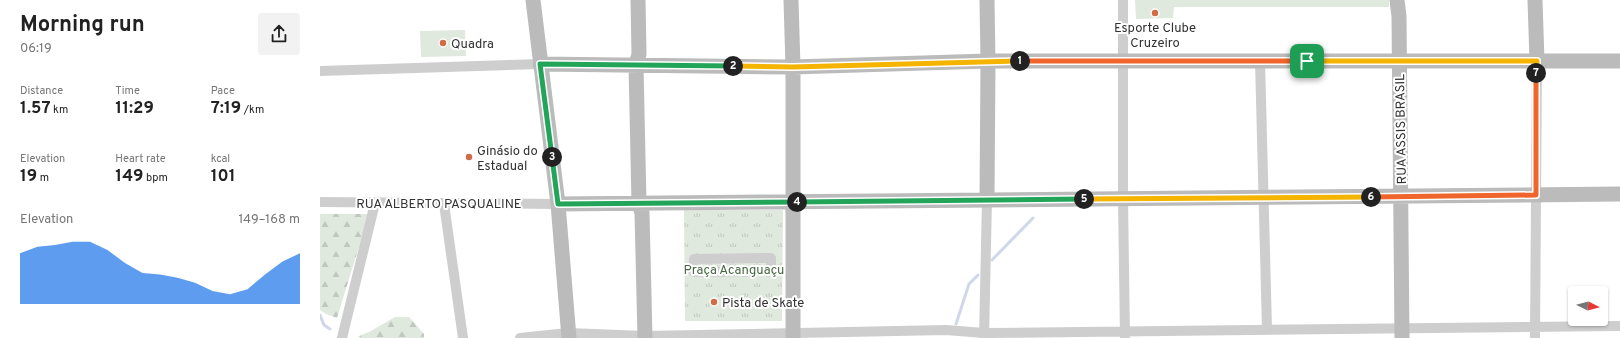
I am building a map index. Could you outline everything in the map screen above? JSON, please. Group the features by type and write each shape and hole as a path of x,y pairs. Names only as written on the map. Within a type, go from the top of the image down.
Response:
{"street":[{"path":"533,0 558,204 569,335"},
{"path":"638,0 645,337"},
{"path":"791,0 793,67 793,336"},
{"path":"984,336 988,61 986,0"},
{"path":"1123,0 1125,335"},
{"name":"RUA ASSIS BRASIL","path":"1397,0 1399,16 1402,333"},
{"name":"RUA ASSIS BRASIL","path":"1399,16 1406,0"},
{"path":"1535,0 1537,61 1535,338"},
{"path":"320,71 639,62 793,67 988,61 1123,60 1620,61"},
{"path":"1260,61 1267,329"},
{"path":"558,204 643,206 793,202 1620,194"},
{"name":"RUA ALBERTO PASQUALINE","path":"320,202 558,204"},
{"path":"342,338 375,202"},
{"path":"444,204 463,338"},
{"path":"731,258 731,271"},
{"path":"746,258 746,271"},
{"path":"746,258 771,258 771,270 694,272 694,259 746,258"},
{"path":"520,338 569,335 645,337 793,336 946,330 984,336 1125,335 1267,329 1402,333 1535,327 1620,326"}],"green space":[{"name":"Esporte Clube Cruzeiro","path":"1135,0 1389,0 1389,7 1174,7 1173,18 1136,19"},
{"name":"Quadra","path":"465,30 466,56 421,57 420,31"},
{"name":"Praça Acanguaçu","path":"684,210 783,210 782,321 685,321"},
{"path":"320,214 369,214 337,318 320,310"},
{"name":"Pista de Skate","path":"717,290 718,312 710,313 709,291"},
{"path":"395,317 409,317 424,334 424,338 360,338 359,336"}],"waterway":[{"path":"992,260 1033,218"},
{"path":"956,324 969,284 978,275"},
{"path":"320,315 324,325 330,329"}],"place":[{"name":"Esporte Clube Cruzeiro","path":"1155,13"},
{"name":"Quadra","path":"443,43"},
{"name":"Ginásio do Estadual","path":"469,157"},
{"name":"Pista de Skate","path":"714,302"}],"route":[{"path":"988,61 1307,61 1537,61 1536,195 558,204 540,64 793,67 988,61"}]}
